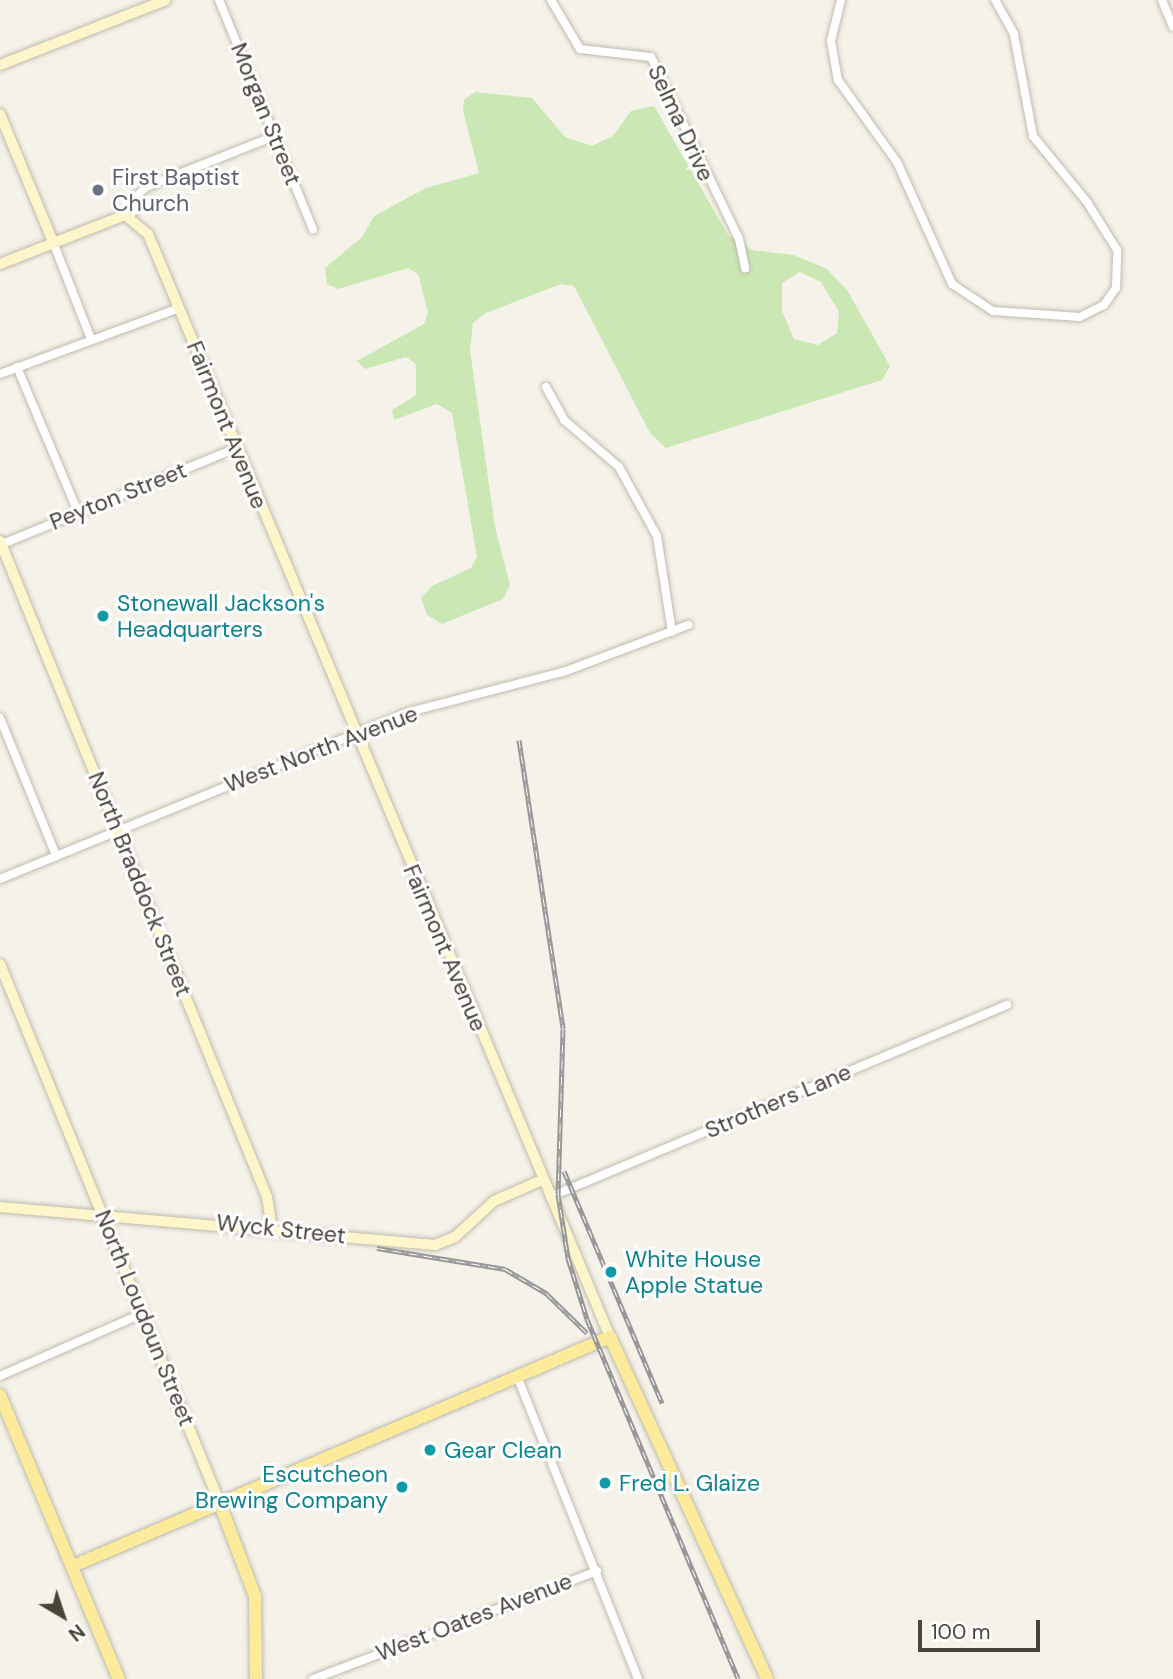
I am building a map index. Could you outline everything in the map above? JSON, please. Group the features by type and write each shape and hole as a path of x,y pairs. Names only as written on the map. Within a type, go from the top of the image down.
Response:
{"main road":[{"path":"73,1566 610,1337"},
{"name":"Fairmont Avenue","path":"610,1337 767,1679"},
{"path":"0,1395 119,1679"},
{"name":"North Loudoun Street","path":"220,1504 255,1596 256,1679"}],"street":[{"path":"131,0 136,12"},
{"path":"0,65 166,0"},
{"name":"Morgan Street","path":"219,0 313,229"},
{"name":"Selma Drive","path":"551,0 585,52 651,57 739,239 744,268"},
{"path":"841,1 831,41 838,80 892,153 952,285 993,311 1080,317 1104,305 1116,288 1117,250 1087,202 1033,136 1014,34 995,0"},
{"path":"1162,0 1173,27"},
{"path":"0,114 90,339"},
{"path":"0,264 53,242 131,216 135,198 146,187 275,136"},
{"name":"Fairmont Avenue","path":"131,216 148,234 610,1337"},
{"path":"0,374 179,308"},
{"path":"17,367 78,512"},
{"path":"546,387 564,420 619,467 657,536 671,632"},
{"name":"Peyton Street","path":"0,543 236,448"},
{"name":"North Braddock Street","path":"0,543 267,1197 272,1228"},
{"name":"West North Avenue","path":"0,879 356,732 523,678 563,672 688,625"},
{"path":"0,718 55,855"},
{"name":"North Loudoun Street","path":"0,964 220,1504"},
{"name":"Strothers Lane","path":"550,1197 1007,1005"},
{"name":"Wyck Street","path":"0,1207 272,1228 435,1245 454,1237 500,1197 542,1180"},
{"path":"0,1376 141,1314"},
{"path":"517,1376 638,1679"},
{"name":"West Oates Avenue","path":"313,1679 597,1571"}],"green space":[{"path":"475,92 532,98 565,137 592,146 613,136 631,111 654,106 728,235 752,250 794,255 827,269 847,290 890,366 882,380 666,448 650,433 574,286 561,284 486,313 473,323 470,350 495,527 510,585 503,599 442,624 427,615 421,598 432,586 471,568 477,557 452,413 437,404 394,420 392,410 416,395 416,364 406,357 365,369 357,361 424,324 428,312 418,274 408,268 338,289 327,284 325,268 362,237 374,216 426,188 479,173 463,111 464,100","holes":["800,272 821,282 839,312 837,333 818,345 794,339 782,311 782,283"]}],"railway":[{"path":"519,740 563,1029 558,1194 568,1258 587,1319 738,1679"},
{"path":"564,1171 662,1403"},
{"path":"377,1248 505,1269 546,1293 587,1333"}],"place":[{"name":"First Baptist Church","path":"98,190"},
{"name":"Stonewall Jackson's Headquarters","path":"103,616"},
{"name":"White House Apple Statue","path":"611,1272"},
{"name":"Gear Clean","path":"430,1450"},
{"name":"Fred L. Glaize","path":"605,1483"},
{"name":"Escutcheon Brewing Company","path":"402,1487"}]}
